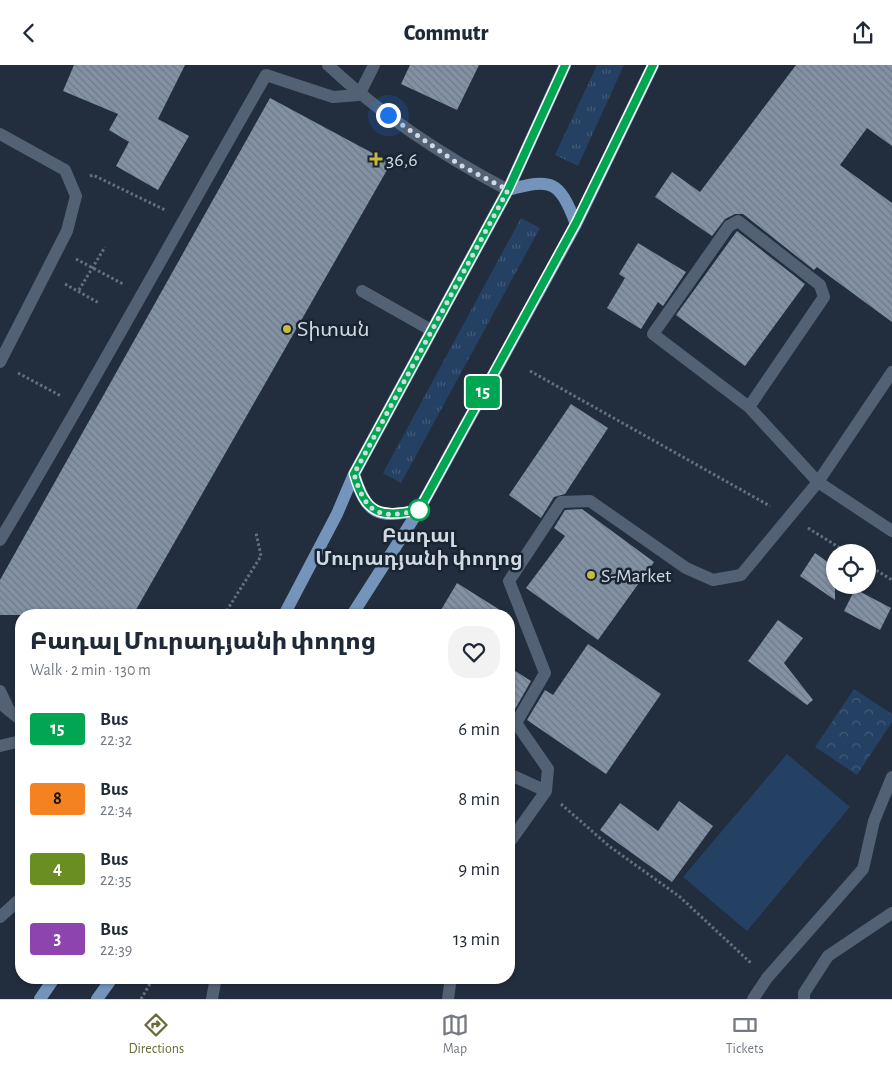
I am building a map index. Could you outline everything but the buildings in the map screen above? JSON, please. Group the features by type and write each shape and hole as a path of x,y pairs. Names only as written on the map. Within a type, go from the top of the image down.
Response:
{"main road":[{"path":"287,609 337,514 354,474 508,190 565,65"},
{"path":"356,609 419,510 576,223 653,65"},
{"path":"508,190 536,183 554,186 564,195 576,223"},
{"path":"354,474 360,495 375,511 396,515 419,510"},
{"path":"40,999 50,984"},
{"path":"97,999 108,984"}],"street":[{"path":"328,65 359,95 460,165 508,190"},
{"path":"359,95 374,65"},
{"path":"0,540 81,406 178,227 266,75 333,97 359,95"},
{"path":"0,134 65,170 76,196 67,231 0,363"},
{"path":"749,407 824,297 820,285 738,221 734,221 728,225 653,334 749,407 818,481 892,531"},
{"path":"362,291 432,330"},
{"path":"515,835 546,791 548,769 516,723 545,673 509,581 561,502 590,501 686,568 713,580 741,575 818,481 892,372"},
{"path":"0,691 4,706 15,715"},
{"path":"0,746 15,742"},
{"path":"515,777 546,791"},
{"path":"753,999 767,978 863,869 874,821 892,777"},
{"path":"0,917 15,903"},
{"path":"804,999 804,993 828,956 892,913"},
{"path":"212,999 215,984"},
{"path":"447,997 450,984"}],"path":[{"path":"93,175 167,211"},
{"path":"78,290 105,247"},
{"path":"58,249 124,284"},
{"path":"65,283 99,303"},
{"path":"530,371 790,517 834,544"},
{"path":"17,372 63,397"},
{"path":"228,609 261,556 256,533"},
{"path":"876,570 892,580"},
{"path":"581,822 609,846 680,897 767,978"},
{"path":"141,999 150,984"}],"green space":[{"path":"597,65 624,65 578,166 555,155"},
{"path":"521,218 540,228 401,483 383,473"},
{"path":"854,689 892,714 892,722 857,775 815,747"},
{"path":"787,754 850,807 747,931 683,877"}],"bus line":[{"name":"15","path":"565,65 508,190 354,474 360,495 366,504 375,511 396,515 419,510 576,223 653,65"}],"place":[{"name":"36,6","path":"376,159"},
{"name":"Տիտան","path":"287,329"},
{"name":"Բադալ Մուրադյանի փողոց","path":"419,510"},
{"name":"S-Market","path":"591,575"}],"route":[{"path":"388,115 460,165 508,190 354,474 360,495 366,504 375,511 396,515 419,510"}]}
